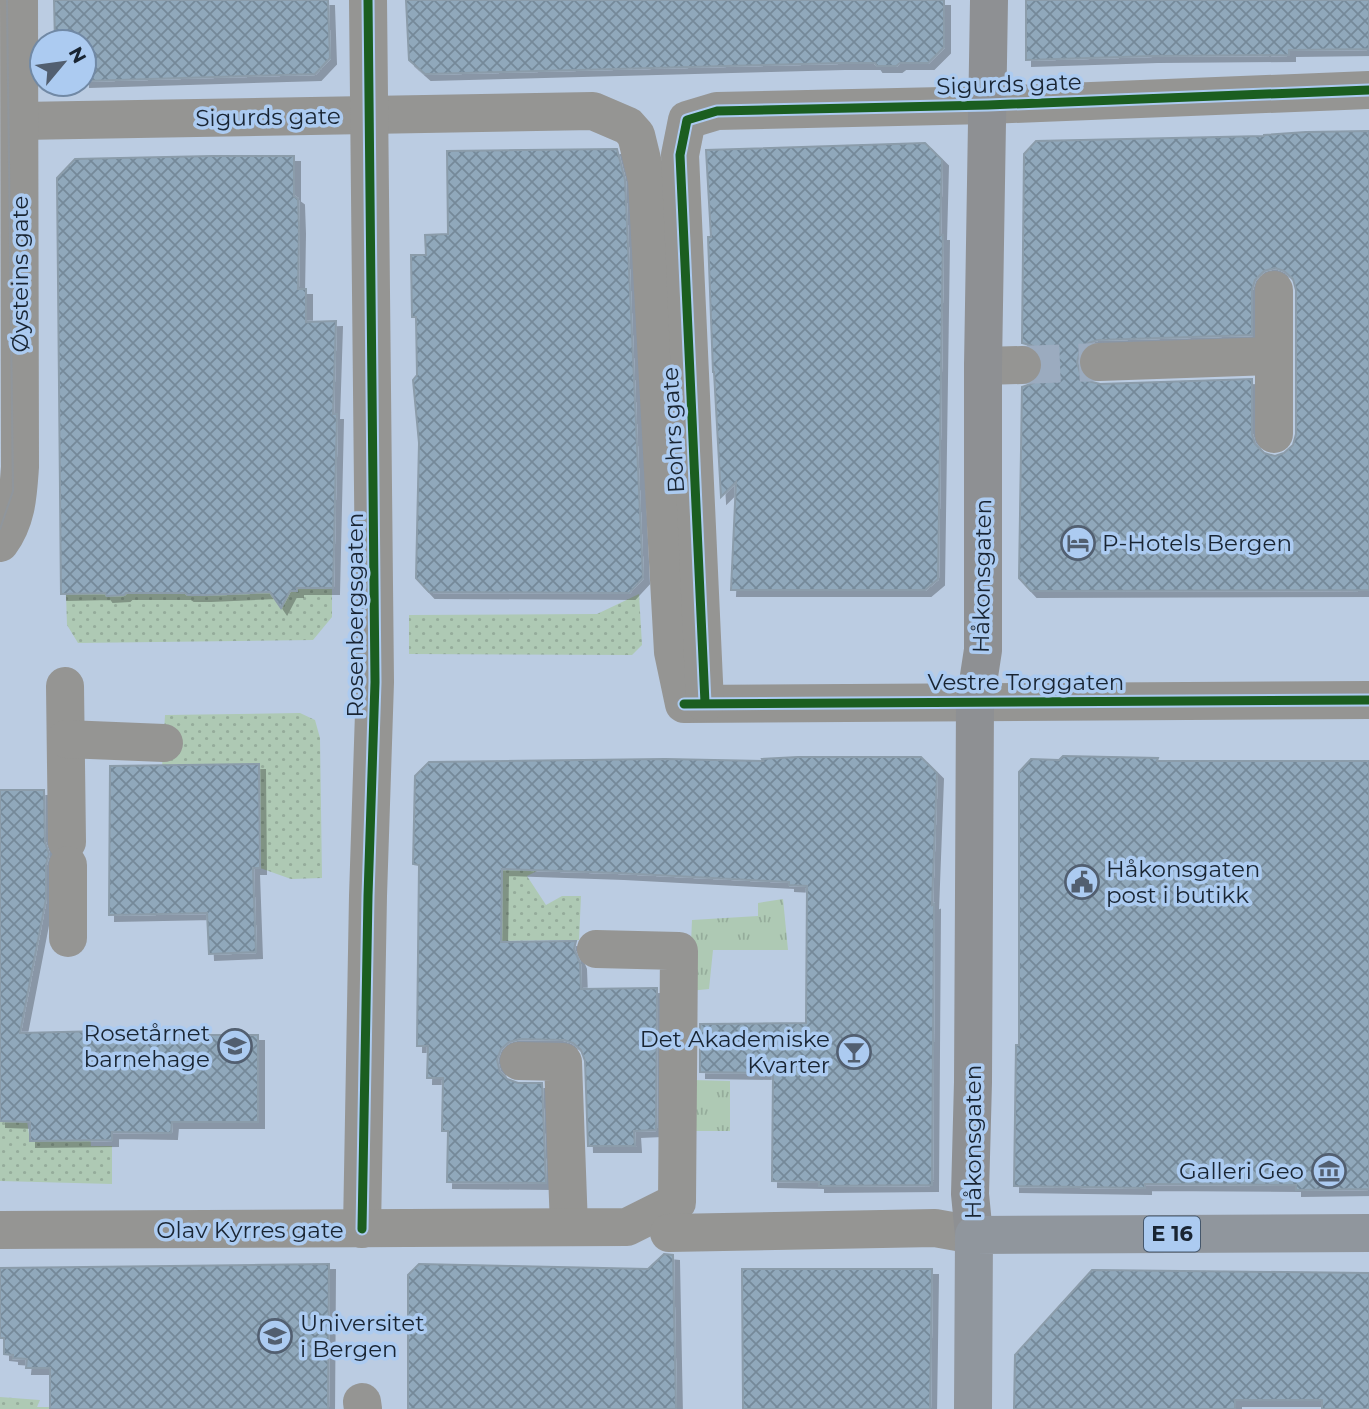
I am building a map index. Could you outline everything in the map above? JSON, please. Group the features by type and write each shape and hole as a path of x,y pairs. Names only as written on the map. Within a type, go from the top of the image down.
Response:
{"highway":[{"name":"E 16","path":"974,1235 1369,1233"},
{"path":"973,1409 974,1235"}],"main road":[{"name":"Håkonsgaten","path":"974,1235 970,1194 975,702 983,649 983,366 989,0"}],"street":[{"name":"Øysteins gate","path":"0,543 7,534 18,506 20,467 19,0"},
{"name":"Rosenbergsgaten","path":"362,1229 375,682 368,0"},
{"name":"Sigurds gate","path":"680,155 687,120 717,111 988,105 1369,90"},
{"name":"Sigurds gate","path":"20,121 593,111 628,126 636,135"},
{"name":"Bohrs gate","path":"636,135 648,180 673,652 694,704"},
{"name":"Bohrs gate","path":"680,155 694,704"},
{"path":"1273,434 1274,290"},
{"path":"1099,362 1272,356"},
{"path":"983,366 1022,365"},
{"path":"65,686 68,938"},
{"name":"Vestre Torggaten","path":"694,704 1369,700"},
{"path":"66,739 164,743"},
{"name":"Olav Kyrres gate","path":"0,1230 627,1227 677,1202 679,951 596,950"},
{"path":"519,1061 563,1062 569,1227"},
{"path":"669,1233 935,1228 974,1235"}],"green space":[{"path":"332,587 332,617 313,640 78,643 67,625 66,594 200,595 268,589 272,594 289,594 292,588 292,591 296,591 297,588"},
{"path":"639,594 642,645 632,655 409,654 409,615 597,614"},
{"path":"300,713 315,720 320,738 322,878 291,879 260,868 259,764 162,767 165,715"},
{"path":"472,858 539,870 527,876 546,905 562,896 581,896 579,940 496,941 498,893 502,893 502,879 498,879"},
{"path":"783,899 788,950 713,950 709,989 689,991 692,920 758,916 758,903"},
{"path":"693,1080 730,1081 730,1131 692,1131"},
{"path":"0,1121 27,1121 30,1141 90,1131 91,1146 112,1146 112,1184 0,1181"},
{"path":"0,1397 40,1400 37,1407 50,1409 0,1409"}],"building":[{"path":"54,0 328,0 330,58 315,74 98,81 98,28 55,28"},
{"path":"406,0 944,0 944,47 928,63 900,63 896,66 839,63 425,74 409,60"},
{"path":"1026,0 1369,0 1369,49 1289,50 1289,55 1026,60"},
{"path":"1369,131 1369,590 1031,591 1019,578 1022,387 1034,383 1041,375 1044,365 1040,353 1033,346 1022,343 1024,154 1036,141 1264,136","holes":["1275,268 1284,271 1293,279 1296,290 1296,434 1293,445 1284,453 1275,456 1264,453 1255,444 1252,434 1252,379 1100,384 1088,381 1080,373 1077,362 1080,351 1088,343 1098,340 1252,335 1252,290 1255,280 1264,271"]},
{"path":"925,143 942,160 938,579 925,590 731,590 736,482 721,497 713,372 708,237 711,237 706,150"},
{"path":"617,149 625,180 643,578 629,593 429,592 416,578 419,443 413,380 417,375 411,255 426,255 425,235 448,234 447,151"},
{"path":"294,156 294,196 298,199 299,228 298,289 306,289 306,322 336,321 333,588 297,588 297,591 290,591 281,608 270,592 205,595 126,593 107,596 105,593 61,594 57,178 75,159"},
{"path":"1063,756 1158,758 1157,761 1369,761 1369,1189 1296,1190 1296,1185 1145,1184 1145,1188 1014,1186 1016,1045 1019,1045 1019,772 1031,759 1059,760"},
{"path":"921,757 937,773 932,905 934,904 932,1185 819,1186 819,1182 772,1181 773,1073 700,1072 700,1024 806,1023 807,886 789,885 789,882 502,869 501,942 576,941 574,949 580,963 581,989 657,988 656,1130 634,1131 635,1146 588,1146 585,1061 581,1050 564,1040 520,1039 509,1042 501,1049 497,1060 500,1072 507,1079 518,1083 542,1083 546,1183 447,1182 448,1131 442,1131 443,1078 427,1078 428,1046 417,1046 419,865 413,864 415,776 429,762 665,759 763,761 762,759"},
{"path":"259,764 260,868 253,868 256,952 209,954 207,913 109,915 110,766"},
{"path":"0,790 44,790 45,842 49,854 46,865 46,899 20,1033 103,1031 103,1040 174,1038 174,1035 258,1035 258,1122 172,1122 171,1133 112,1132 112,1140 30,1141 30,1122 0,1121"},
{"path":"664,1254 673,1255 676,1409 408,1409 408,1275 419,1264 648,1269"},
{"path":"329,1264 328,1409 50,1409 50,1368 26,1368 27,1359 4,1354 4,1338 0,1338 0,1268"},
{"path":"742,1269 932,1269 930,1409 743,1409"},
{"path":"1092,1270 1369,1273 1369,1409 1322,1409 1322,1400 1235,1400 1235,1409 1014,1409 1015,1355"}],"tunnel":[{"path":"1022,365 1099,362"}],"tram line":[{"path":"0,529 13,491 7,0"}],"cycle path":[{"path":"362,1229 375,682 368,0"},
{"path":"705,703 680,155 687,120 717,111 988,105 1369,90"},
{"path":"684,704 1369,700"}],"place":[{"name":"P-Hotels Bergen","path":"1078,543"},
{"name":"Håkonsgaten post i butikk","path":"1082,882"},
{"name":"Rosetårnet barnehage","path":"235,1046"},
{"name":"Det Akademiske Kvarter","path":"854,1052"},
{"name":"Galleri Geo","path":"1329,1171"},
{"name":"Universitet i Bergen","path":"275,1336"}]}
